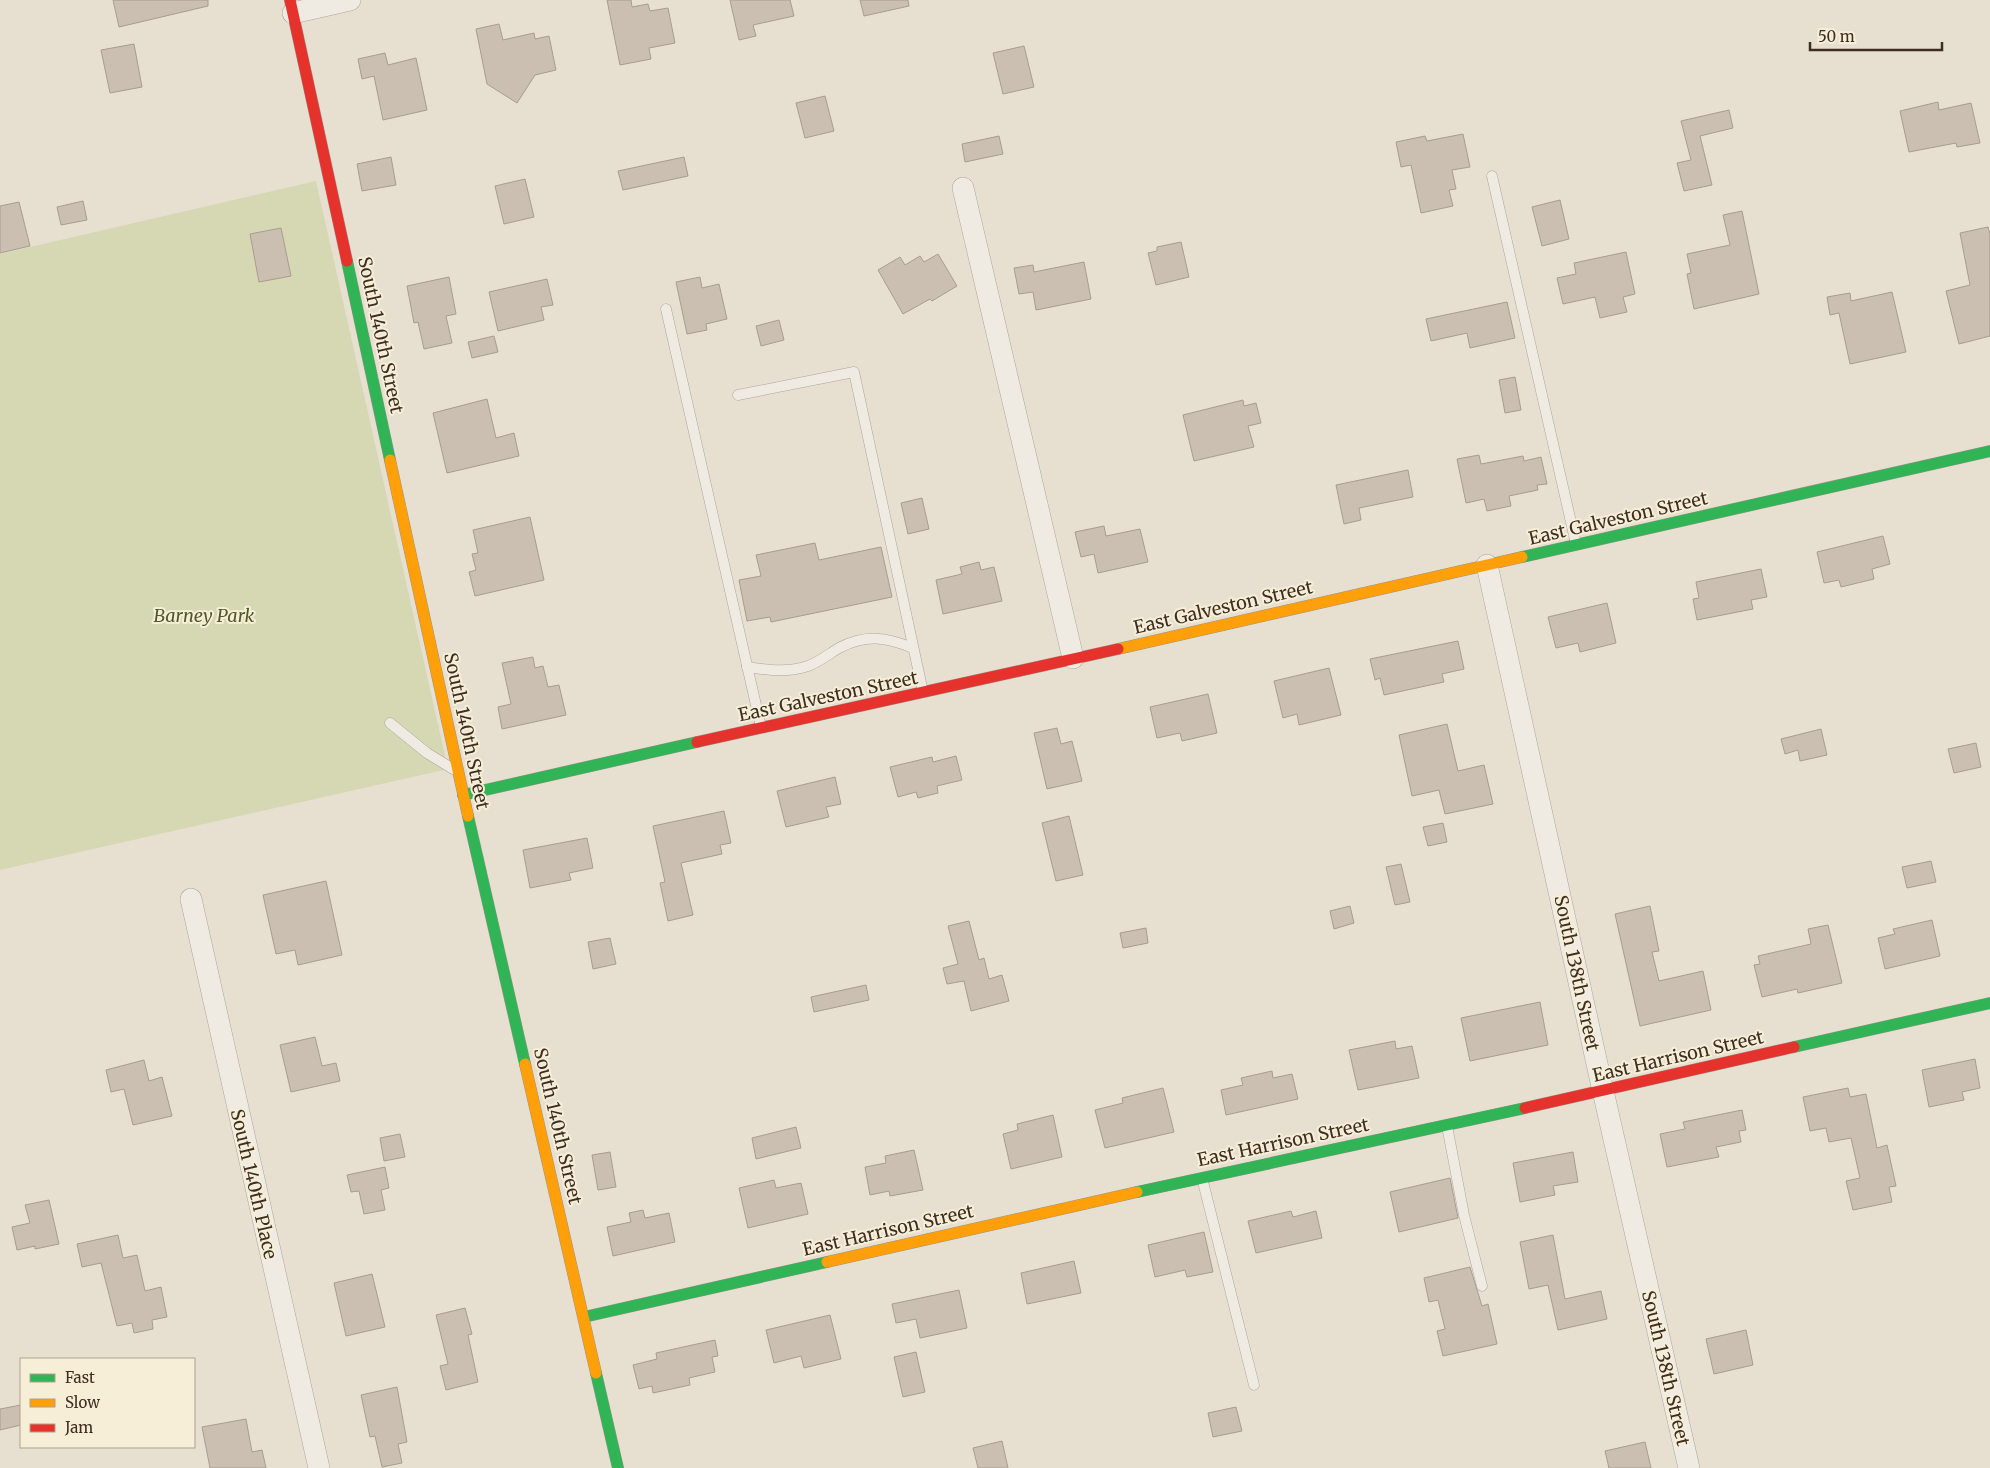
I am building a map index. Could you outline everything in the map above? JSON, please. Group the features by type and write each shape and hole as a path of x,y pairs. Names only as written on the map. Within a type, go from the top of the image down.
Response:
{"street":[{"path":"291,6 350,0"},
{"name":"South 140th Street","path":"291,6 458,773 618,1468"},
{"path":"963,188 1073,658"},
{"name":"East Galveston Street","path":"463,795 924,693 1990,451"},
{"name":"South 138th Street","path":"1487,565 1603,1091 1689,1468"},
{"name":"South 140th Place","path":"191,899 319,1468"},
{"name":"East Harrison Street","path":"584,1317 1202,1177 1603,1091 1990,1003"}],"lane":[{"path":"1492,176 1576,545"},
{"path":"666,310 761,728"},
{"path":"738,395 854,372 924,693"},
{"path":"747,667 784,672 810,665 840,648 864,639 892,640 913,648"},
{"path":"390,723 427,753 458,773"},
{"path":"1447,1124 1464,1215 1482,1286"},
{"path":"1202,1177 1254,1385"}],"green space":[{"name":"Barney Park","path":"316,181 448,769 0,870 0,254"}],"building":[{"path":"113,0 208,0 208,6 119,27"},
{"path":"607,0 631,0 632,7 648,4 650,11 668,8 675,43 649,48 651,59 620,65"},
{"path":"730,0 790,0 794,16 753,25 756,36 739,40"},
{"path":"860,0 908,0 909,6 864,16"},
{"path":"499,24 503,40 534,33 535,39 549,36 556,70 535,75 517,103 487,84 476,29"},
{"path":"134,44 142,87 110,93 101,50"},
{"path":"1024,46 1034,87 1003,94 993,53"},
{"path":"385,53 388,65 416,58 427,110 383,120 374,76 362,79 358,59"},
{"path":"825,96 834,131 805,138 796,103"},
{"path":"1938,102 1939,110 1971,103 1980,143 1957,147 1956,143 1909,152 1900,111"},
{"path":"1729,110 1733,128 1700,136 1712,185 1684,191 1677,163 1691,160 1681,121"},
{"path":"1463,134 1470,167 1452,170 1456,189 1449,190 1453,206 1421,213 1411,165 1401,167 1396,142 1425,136 1427,141"},
{"path":"999,136 1003,154 965,162 962,144"},
{"path":"391,157 396,185 362,191 357,164"},
{"path":"684,157 688,176 623,190 618,171"},
{"path":"525,179 534,217 504,224 495,186"},
{"path":"1560,200 1569,239 1542,246 1532,207"},
{"path":"83,201 87,220 61,225 57,207"},
{"path":"19,202 30,246 0,253 0,206"},
{"path":"1742,211 1759,294 1694,309 1687,274 1691,273 1687,254 1730,245 1723,215"},
{"path":"1988,227 1990,234 1990,336 1959,344 1946,291 1970,285 1960,233"},
{"path":"281,228 291,276 259,282 250,234"},
{"path":"1181,242 1189,277 1156,285 1148,253 1157,251 1157,247"},
{"path":"1626,252 1635,294 1623,297 1627,312 1600,318 1595,297 1563,304 1557,278 1576,274 1574,263"},
{"path":"938,254 957,286 932,301 930,299 903,314 878,270 900,257 905,265 920,256 924,262"},
{"path":"1084,262 1091,299 1036,310 1033,292 1019,294 1014,268 1033,265 1034,272"},
{"path":"449,277 456,314 446,316 452,343 424,349 418,322 414,323 407,286"},
{"path":"700,277 702,288 719,284 727,319 706,324 707,330 687,334 676,282"},
{"path":"547,279 553,305 541,307 544,320 498,331 489,292"},
{"path":"1892,292 1906,352 1850,364 1839,313 1830,315 1827,297 1850,293 1851,301"},
{"path":"1507,302 1515,338 1470,348 1467,333 1431,341 1426,319"},
{"path":"779,320 784,340 761,346 756,326"},
{"path":"494,336 498,352 472,358 468,342"},
{"path":"1515,377 1521,410 1505,413 1499,380"},
{"path":"487,399 496,438 514,433 519,456 447,473 433,413"},
{"path":"1243,400 1244,406 1256,403 1261,423 1248,426 1254,447 1194,461 1183,415"},
{"path":"1479,455 1481,464 1523,456 1524,461 1541,457 1547,484 1537,485 1538,490 1509,496 1511,506 1487,511 1484,499 1466,503 1457,459"},
{"path":"1408,470 1413,497 1359,508 1361,520 1344,524 1336,485"},
{"path":"922,498 929,529 908,534 901,503"},
{"path":"530,517 544,580 475,596 469,572 476,570 472,554 478,553 473,530"},
{"path":"1104,526 1106,536 1140,529 1148,562 1098,573 1094,554 1081,557 1075,532"},
{"path":"1883,536 1890,564 1872,569 1874,579 1841,587 1839,580 1824,583 1817,552"},
{"path":"815,543 819,560 881,547 892,597 771,622 770,617 747,621 739,580 761,576 756,555"},
{"path":"979,562 981,570 994,567 1002,601 943,614 936,580 962,574 960,567"},
{"path":"1761,569 1767,597 1751,600 1753,609 1697,620 1693,599 1699,598 1696,582"},
{"path":"1607,603 1616,643 1580,652 1578,643 1556,648 1548,617"},
{"path":"1458,641 1464,669 1442,674 1444,682 1384,695 1380,678 1375,680 1370,659"},
{"path":"533,657 535,668 543,666 548,687 559,685 566,715 502,729 498,707 511,704 502,663"},
{"path":"1329,668 1341,715 1299,725 1297,714 1283,718 1274,681"},
{"path":"1208,694 1217,733 1182,741 1180,733 1157,738 1150,707"},
{"path":"1447,724 1458,771 1484,765 1493,804 1445,814 1439,790 1412,796 1399,735"},
{"path":"1057,728 1061,744 1072,741 1082,781 1047,789 1034,733"},
{"path":"1821,729 1827,755 1800,761 1798,750 1785,754 1781,739"},
{"path":"1976,743 1981,767 1954,773 1948,749"},
{"path":"956,756 962,780 937,786 938,793 918,798 916,792 898,797 890,767 932,757 933,762"},
{"path":"835,777 841,804 826,807 829,817 786,827 777,791"},
{"path":"724,811 731,843 720,845 722,854 681,863 693,915 668,921 660,883 665,882 653,826"},
{"path":"1069,816 1083,875 1056,881 1042,823"},
{"path":"1443,823 1447,842 1428,846 1423,827"},
{"path":"587,838 593,868 569,873 571,880 530,888 523,850"},
{"path":"1931,861 1936,882 1907,888 1902,867"},
{"path":"1401,864 1410,902 1395,905 1386,867"},
{"path":"326,881 342,955 298,965 295,950 276,954 263,895"},
{"path":"1350,906 1354,923 1334,929 1330,911"},
{"path":"1650,906 1659,951 1652,952 1659,981 1703,971 1711,1010 1640,1026 1615,914"},
{"path":"1932,920 1940,956 1885,969 1878,938 1895,934 1893,929"},
{"path":"969,921 979,960 984,958 989,979 1002,975 1009,1001 971,1011 964,981 947,984 943,968 958,964 948,926"},
{"path":"1828,925 1842,983 1798,993 1797,989 1762,997 1754,965 1760,964 1758,956 1811,944 1808,929"},
{"path":"1146,928 1148,943 1123,948 1120,933"},
{"path":"610,938 616,964 593,969 588,942"},
{"path":"866,985 869,1000 814,1012 811,997"},
{"path":"1540,1002 1548,1045 1470,1061 1461,1018"},
{"path":"315,1037 322,1066 336,1063 340,1081 291,1092 280,1045"},
{"path":"1395,1041 1396,1049 1412,1046 1419,1078 1358,1090 1349,1050"},
{"path":"1975,1059 1980,1088 1962,1092 1964,1100 1929,1107 1922,1070"},
{"path":"144,1060 149,1081 162,1077 172,1116 133,1125 124,1089 111,1092 106,1070"},
{"path":"1272,1071 1273,1078 1292,1074 1298,1099 1226,1115 1221,1090 1243,1085 1241,1078"},
{"path":"1163,1088 1174,1132 1105,1148 1095,1110 1123,1103 1122,1098"},
{"path":"1848,1088 1850,1097 1866,1094 1877,1148 1887,1145 1896,1186 1889,1187 1892,1202 1853,1210 1846,1181 1860,1178 1851,1138 1829,1142 1826,1128 1810,1131 1803,1097"},
{"path":"1742,1110 1746,1130 1739,1131 1741,1142 1716,1147 1719,1157 1667,1167 1660,1134 1685,1129 1683,1122"},
{"path":"1053,1115 1062,1157 1011,1169 1003,1134 1018,1130 1017,1124"},
{"path":"796,1127 801,1148 756,1159 752,1138"},
{"path":"400,1134 405,1157 384,1161 380,1138"},
{"path":"914,1150 923,1190 890,1196 889,1191 870,1195 865,1167 886,1163 885,1156"},
{"path":"610,1152 616,1187 598,1190 592,1155"},
{"path":"1573,1152 1578,1182 1553,1186 1555,1195 1520,1202 1513,1163"},
{"path":"385,1167 389,1188 381,1190 385,1210 364,1214 359,1191 351,1192 347,1175"},
{"path":"1450,1178 1458,1218 1399,1232 1390,1192"},
{"path":"774,1180 776,1188 801,1183 808,1214 748,1228 739,1188"},
{"path":"49,1200 59,1244 35,1249 35,1246 17,1250 12,1227 30,1223 25,1205"},
{"path":"643,1210 645,1218 669,1213 675,1242 613,1256 607,1227 631,1222 629,1213"},
{"path":"1291,1211 1293,1217 1316,1211 1322,1238 1256,1253 1248,1221"},
{"path":"1204,1232 1213,1272 1187,1277 1185,1270 1155,1277 1148,1245"},
{"path":"118,1235 123,1258 137,1255 145,1291 161,1287 167,1317 152,1320 153,1329 134,1333 132,1323 117,1326 101,1263 82,1267 77,1244"},
{"path":"1553,1235 1565,1299 1601,1291 1607,1319 1558,1330 1548,1285 1529,1289 1520,1242"},
{"path":"1074,1261 1081,1293 1027,1304 1021,1273"},
{"path":"1470,1267 1482,1306 1488,1304 1497,1344 1443,1356 1437,1331 1445,1329 1438,1300 1429,1302 1424,1278"},
{"path":"372,1274 385,1327 346,1336 334,1283"},
{"path":"959,1290 967,1328 920,1338 916,1319 896,1323 892,1304"},
{"path":"465,1308 472,1334 468,1335 478,1382 446,1390 440,1366 448,1364 436,1315"},
{"path":"830,1315 841,1359 804,1368 801,1356 774,1363 766,1330"},
{"path":"1746,1330 1753,1365 1714,1374 1706,1339"},
{"path":"715,1340 718,1356 712,1357 715,1372 689,1378 690,1385 653,1393 652,1386 639,1389 633,1365 657,1359 656,1353"},
{"path":"916,1352 925,1392 903,1397 894,1357"},
{"path":"397,1387 407,1442 398,1444 402,1463 382,1467 375,1436 370,1437 361,1395"},
{"path":"20,1405 20,1425 0,1430 0,1409"},
{"path":"1236,1407 1242,1431 1213,1437 1208,1413"},
{"path":"246,1419 252,1452 262,1450 266,1468 210,1468 202,1427"},
{"path":"1002,1441 1008,1468 978,1468 973,1448"},
{"path":"1645,1442 1651,1468 1609,1468 1605,1451"}],"traffic: fast":[{"path":"347,261 390,460"},
{"path":"1522,557 1990,451"},
{"path":"463,795 697,742"},
{"path":"468,816 525,1064"},
{"path":"1794,1047 1990,1003"},
{"path":"1137,1192 1525,1108"},
{"path":"584,1317 827,1262"},
{"path":"596,1373 618,1468"}],"traffic: slow":[{"path":"390,460 468,816"},
{"path":"1118,649 1522,557"},
{"path":"525,1064 596,1373"},
{"path":"827,1262 1137,1192"}],"traffic: jam":[{"path":"290,0 347,261"},
{"path":"697,742 1118,649"},
{"path":"1525,1108 1794,1047"}]}
